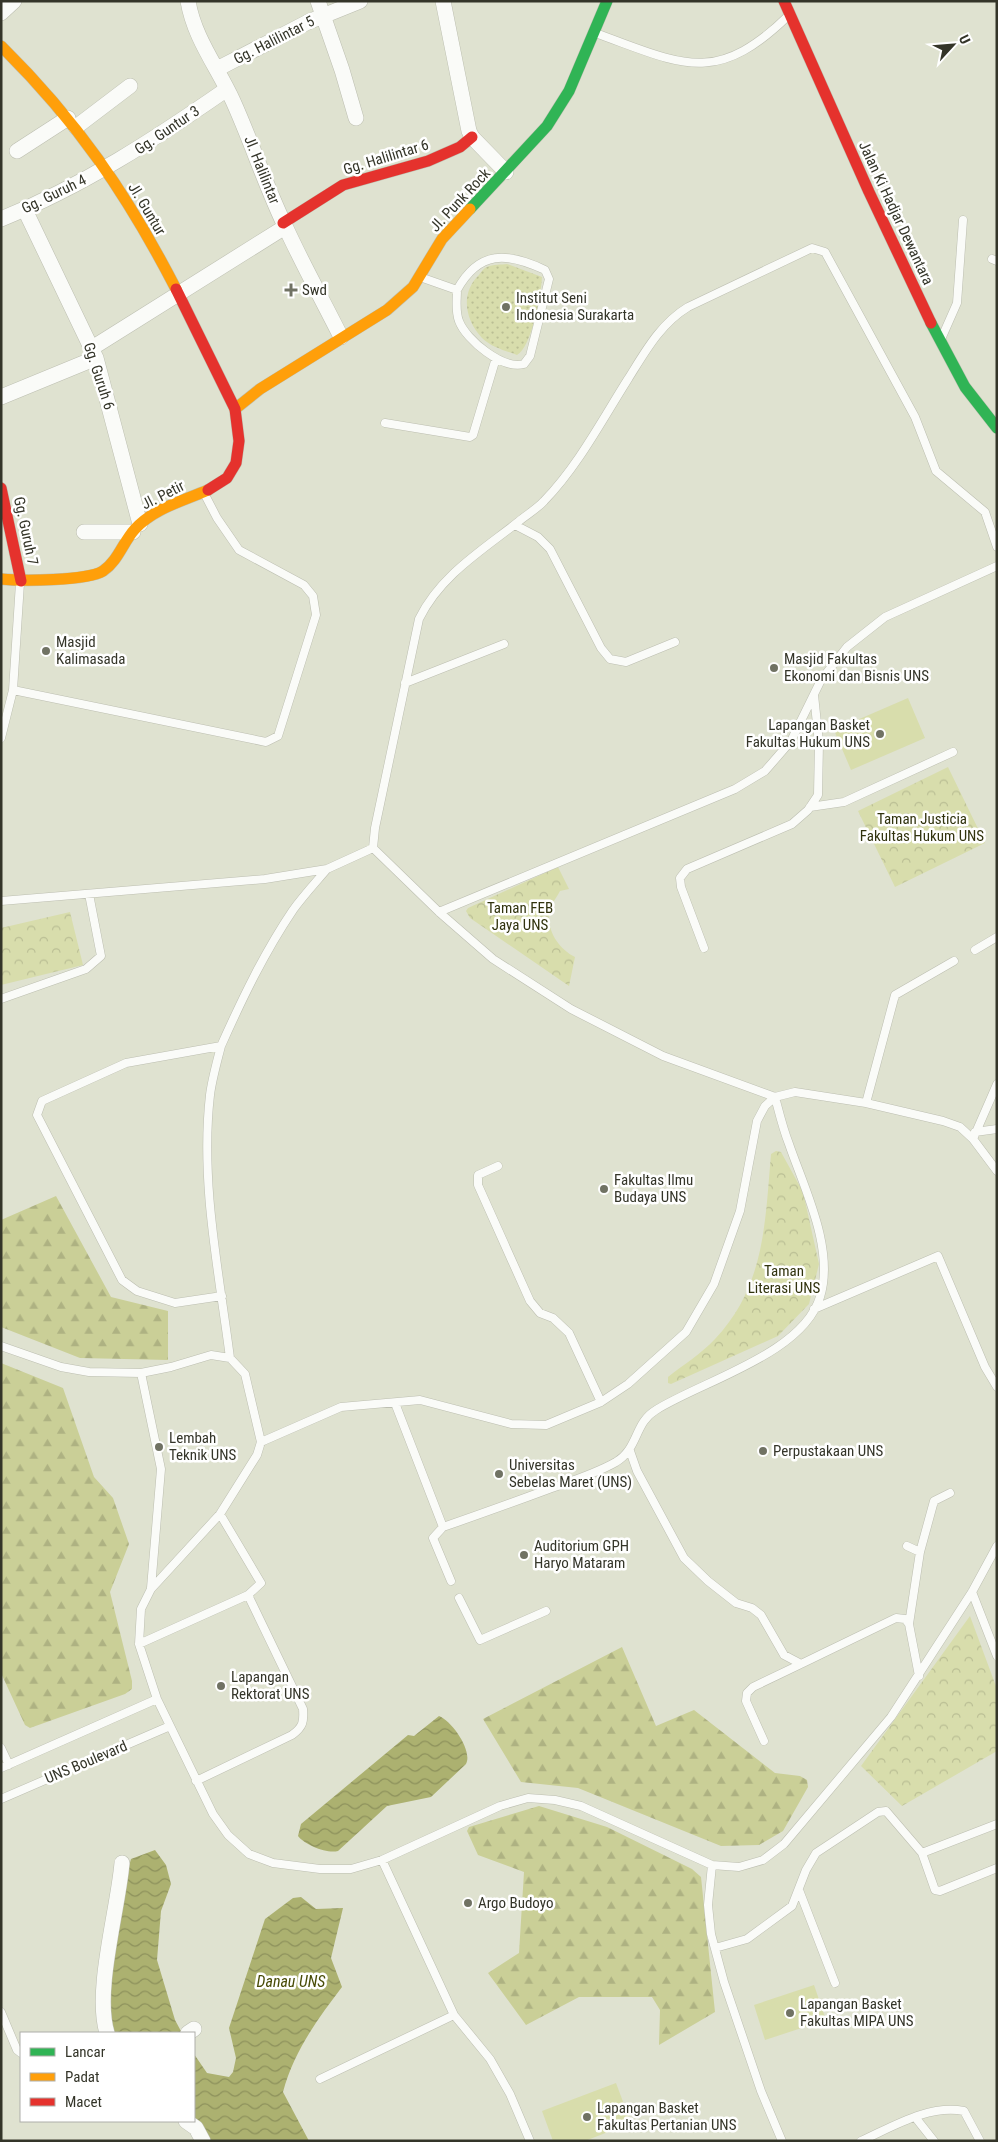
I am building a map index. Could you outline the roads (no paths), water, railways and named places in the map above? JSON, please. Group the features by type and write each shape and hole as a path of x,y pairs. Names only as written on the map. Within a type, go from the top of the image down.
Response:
{"main road":[{"name":"Jl. Punk Rock","path":"235,409 251,396 341,337 394,305 420,277 442,240 455,224 532,146 559,108 607,1"},
{"name":"Jalan Ki Hadjar Dewantara","path":"784,1 869,192 940,342 952,366 983,414 997,428"},
{"name":"Jl. Guntur","path":"1,46 72,123 106,168 179,295 235,409"},
{"name":"Gg. Halilintar 6","path":"284,225 343,185 428,161 460,147 472,137"},
{"name":"Jl. Petir","path":"1,580 21,581 94,575 104,572 137,528 173,504 212,489 232,474 238,461 238,426 235,409"},
{"name":"Gg. Guruh 7","path":"1,488 21,581"}],"street":[{"path":"1,13 14,1"},
{"name":"Jl. Halilintar","path":"188,1 198,34 227,89 254,147 284,225 341,337"},
{"name":"Gg. Halilintar 5","path":"217,69 320,8 360,1"},
{"path":"443,1 472,137 506,172"},
{"path":"320,8 356,118"},
{"path":"17,151 72,123 130,86"},
{"name":"Gg. Guntur 3","path":"106,168 151,141 227,89"},
{"name":"Gg. Guruh 4","path":"1,219 25,210 106,168"},
{"name":"Gg. Guruh 6","path":"25,210 94,353 137,528"},
{"path":"1,397 94,353 284,225"},
{"path":"84,532 137,528"},
{"path":"107,2032 104,2024 104,1980 119,1895 122,1863"},
{"path":"187,2122 196,2128 203,2141"}],"lane":[{"path":"593,32 665,58 696,64 726,60 754,46 790,14"},
{"path":"940,342 957,303 963,220"},
{"path":"373,848 375,828 419,619 428,600 441,584 543,502 560,483 649,345 675,316 812,248 825,252 830,258 915,417 937,473 985,512 997,548"},
{"path":"503,257 537,266 547,272 548,279 528,360 518,366 496,358 478,345 462,328 456,314 457,290 466,274 474,266 490,258 503,257"},
{"path":"420,277 457,290"},
{"path":"385,423 470,437 474,435 496,358"},
{"path":"13,690 266,742 278,736 316,615 313,596 304,585 239,550 217,518 203,492"},
{"path":"515,524 538,537 550,549 601,648 610,659 626,662 675,642"},
{"path":"439,912 735,789 758,776 765,771 791,741 821,680 847,647 885,618 997,566"},
{"path":"1,738 13,690 21,581"},
{"path":"405,683 504,644"},
{"path":"704,948 680,887 680,878 687,869 792,824 810,807 818,795 819,743 814,695"},
{"path":"810,807 844,802 953,752"},
{"path":"1,901 266,879 327,869 373,848"},
{"path":"373,848 439,912 492,959 570,1010 663,1056 775,1097"},
{"path":"327,869 293,910 247,989 221,1046 210,1094 207,1146 211,1208 230,1358 245,1374 261,1442 257,1455 220,1514 151,1589 142,1609 139,1644 157,1699 213,1814 228,1835 250,1854 273,1863 320,1870 352,1869 382,1860 500,1806 528,1798 555,1800 582,1806 712,1865 739,1867 763,1860 784,1844 891,1717 972,1592 997,1546"},
{"path":"1,998 86,969 101,956 89,894"},
{"path":"975,950 997,938"},
{"path":"866,1103 895,995 954,961"},
{"path":"221,1046 126,1062 42,1101 37,1115 122,1280 137,1291 175,1303 222,1296"},
{"path":"974,1135 997,1084"},
{"path":"261,1442 341,1407 420,1400 511,1424 546,1425 601,1402 628,1384 686,1332 714,1284 740,1211 757,1121 765,1106 775,1097 795,1092 866,1103 943,1121 960,1127 974,1135 997,1171"},
{"path":"451,1581 433,1538 443,1528 589,1475 617,1462 630,1451 640,1428 654,1411 747,1366 786,1339 806,1322 820,1298 824,1278 821,1247 809,1195 788,1142 775,1097"},
{"path":"974,1135 997,1129"},
{"path":"498,1166 478,1175 478,1185 530,1301 540,1313 553,1318 569,1333 601,1402"},
{"path":"814,1309 938,1256 985,1367 997,1387"},
{"path":"1,1346 61,1367 98,1373 141,1373 171,1368 211,1355 230,1358"},
{"path":"141,1373 161,1469 151,1589"},
{"path":"395,1403 443,1528"},
{"path":"630,1451 637,1470 684,1558 708,1581 736,1602 752,1608 761,1615 784,1655 802,1664"},
{"path":"919,1676 909,1624 920,1552 934,1501 950,1493"},
{"path":"139,1644 248,1594 259,1586 260,1580 220,1514"},
{"path":"907,1546 920,1552"},
{"path":"972,1592 997,1656"},
{"path":"196,1781 292,1735 300,1730 304,1722 303,1709 248,1594"},
{"path":"459,1598 480,1640 546,1611"},
{"path":"764,1740 746,1701 747,1693 753,1687 896,1618 905,1619 909,1624"},
{"name":"UNS Boulevard","path":"5,1767 157,1699"},
{"name":"UNS Boulevard","path":"1,1799 170,1726"},
{"path":"1,1748 5,1767"},
{"path":"715,1948 747,1939 792,1906 816,1853 878,1812 886,1811 922,1853 935,1890 940,1891 997,1868"},
{"path":"922,1853 997,1824"},
{"path":"382,1860 454,2015 490,2059 510,2094 530,2141"},
{"path":"712,1865 708,1905 715,1948 761,2091 782,2141"},
{"path":"798,1890 835,1983"},
{"path":"1,2012 14,2043 20,2051"},
{"path":"320,2079 454,2015"},
{"path":"861,2141 876,2138 915,2117 935,2112 957,2110 964,2111 980,2141"},
{"path":"915,2117 934,2141"}],"water":[{"path":"439,1716 450,1724 460,1737 467,1752 467,1758 466,1764 431,1797 387,1806 338,1851 333,1852 316,1848 298,1836 301,1824 408,1735 414,1736"},
{"path":"155,1850 166,1865 171,1884 161,1911 157,1960 175,2020 181,2032 111,2032 109,1996 111,1974 131,1859"},
{"name":"Danau UNS","path":"301,1897 316,1909 343,1908 331,1958 342,1987 307,2036 293,2063 283,2092 309,2141 210,2141 195,2120 195,2055 207,2073 229,2077 233,2072 236,2058 229,2028 265,1919 293,1898"}],"place":[{"name":"Swd","path":"291,290"},
{"name":"Institut Seni Indonesia Surakarta","path":"506,307"},
{"name":"Masjid Kalimasada","path":"46,651"},
{"name":"Masjid Fakultas Ekonomi dan Bisnis UNS","path":"774,668"},
{"name":"Lapangan Basket Fakultas Hukum UNS","path":"880,734"},
{"name":"Fakultas Ilmu Budaya UNS","path":"604,1189"},
{"name":"Lembah Teknik UNS","path":"159,1447"},
{"name":"Perpustakaan UNS","path":"763,1451"},
{"name":"Universitas Sebelas Maret (UNS)","path":"499,1474"},
{"name":"Auditorium GPH Haryo Mataram","path":"524,1555"},
{"name":"Lapangan Rektorat UNS","path":"221,1686"},
{"name":"Argo Budoyo","path":"468,1903"},
{"name":"Lapangan Basket Fakultas MIPA UNS","path":"790,2013"},
{"name":"Lapangan Basket Fakultas Pertanian UNS","path":"587,2117"}],"park label":[{"name":"Taman Justicia Fakultas Hukum UNS","path":"922,828"},
{"name":"Taman FEB Jaya UNS","path":"520,916"},
{"name":"Taman Literasi UNS","path":"784,1280"}]}
